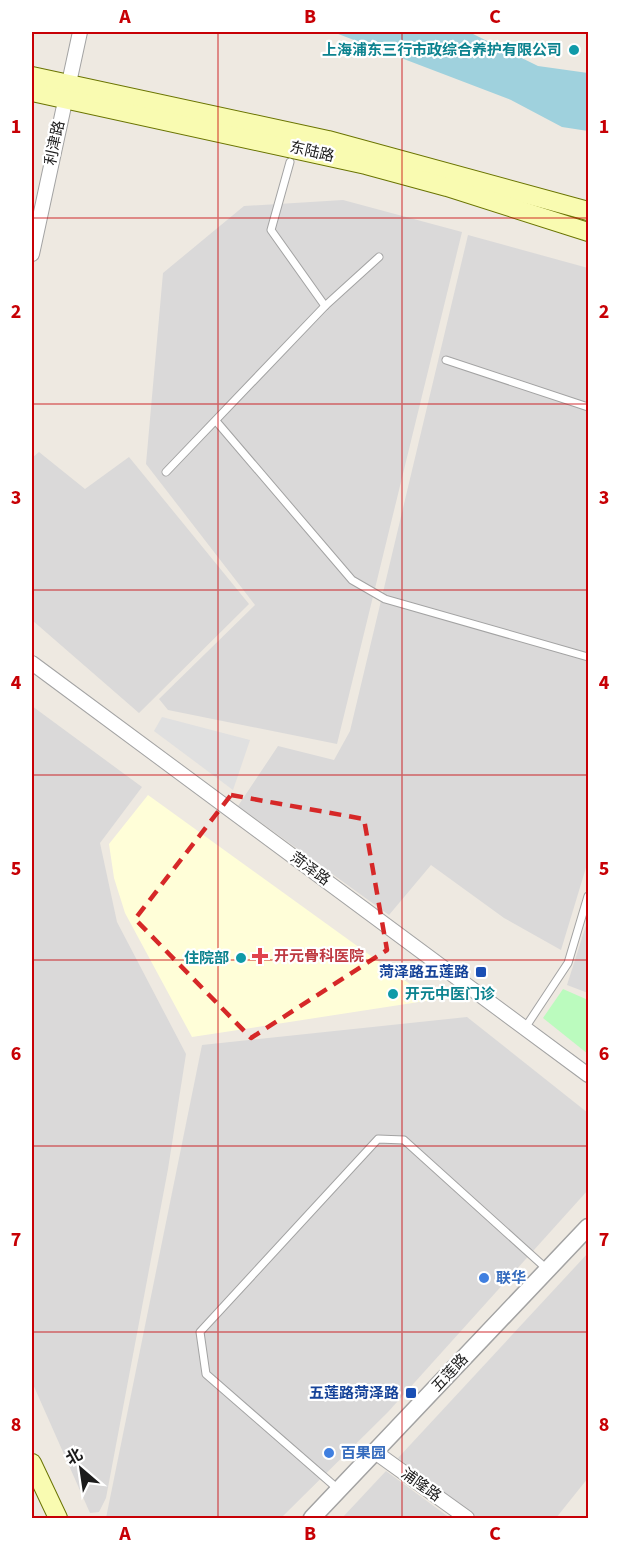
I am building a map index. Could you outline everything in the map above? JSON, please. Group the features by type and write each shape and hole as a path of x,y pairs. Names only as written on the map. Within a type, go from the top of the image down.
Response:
{"main road":[{"name":"东陆路","path":"32,76 67,92 406,175 588,232"},
{"name":"东陆路","path":"32,92 67,92 328,140 588,212"},
{"path":"32,1463 58,1518"}],"street":[{"name":"利津路","path":"32,254 80,32"},
{"name":"菏泽路","path":"32,663 588,1075"},
{"name":"五莲路","path":"312,1518 588,1227"},
{"name":"浦隆路","path":"375,1452 467,1518"}],"lane":[{"path":"290,162 271,230 325,306"},
{"path":"166,472 325,306 379,257"},
{"path":"446,360 588,407"},
{"path":"216,421 352,580 385,599 588,657"},
{"path":"525,1028 568,963 588,896"},
{"path":"339,1490 206,1374 200,1332 378,1139 404,1140 548,1270"}],"highlighted area":[{"path":"231,795 364,819 387,950 251,1038 135,919"}],"shaded area":[{"path":"343,200 462,232 337,744 168,710 159,699 255,605 146,464 163,273 244,206"},
{"path":"468,235 588,268 588,507 586,519 588,520 588,861 561,950 504,918 431,865 389,915 238,806 278,746 334,760 350,731"},
{"path":"39,452 85,489 129,457 249,604 139,713 32,620 32,458"},
{"path":"32,706 142,787 100,843 117,922 186,1054 168,1169 106,1498 99,1512 90,1513 32,1382"},
{"path":"162,717 250,740 233,790 154,731"},
{"name":"开元骨科医院","path":"148,795 432,1000 192,1037 125,913 114,878 109,844"},
{"path":"588,919 588,993 567,985"},
{"path":"467,1017 588,1113 588,1190 388,1412 281,1518 106,1518 202,1045"},
{"path":"588,1253 588,1478 556,1518 478,1518 398,1458"},
{"path":"386,1471 450,1518 342,1518"}],"green space":[{"path":"563,989 588,1000 588,1054 543,1018"}],"water":[{"path":"333,32 469,32 538,66 588,73 588,131 562,127 511,100"}],"place":[{"name":"上海浦东三行市政综合养护有限公司","path":"574,50"},
{"name":"开元骨科医院","path":"260,956"},
{"name":"住院部","path":"241,958"},
{"name":"菏泽路五莲路","path":"481,972"},
{"name":"开元中医门诊","path":"393,994"},
{"name":"联华","path":"484,1278"},
{"name":"五莲路菏泽路","path":"411,1393"},
{"name":"百果园","path":"329,1453"}]}
